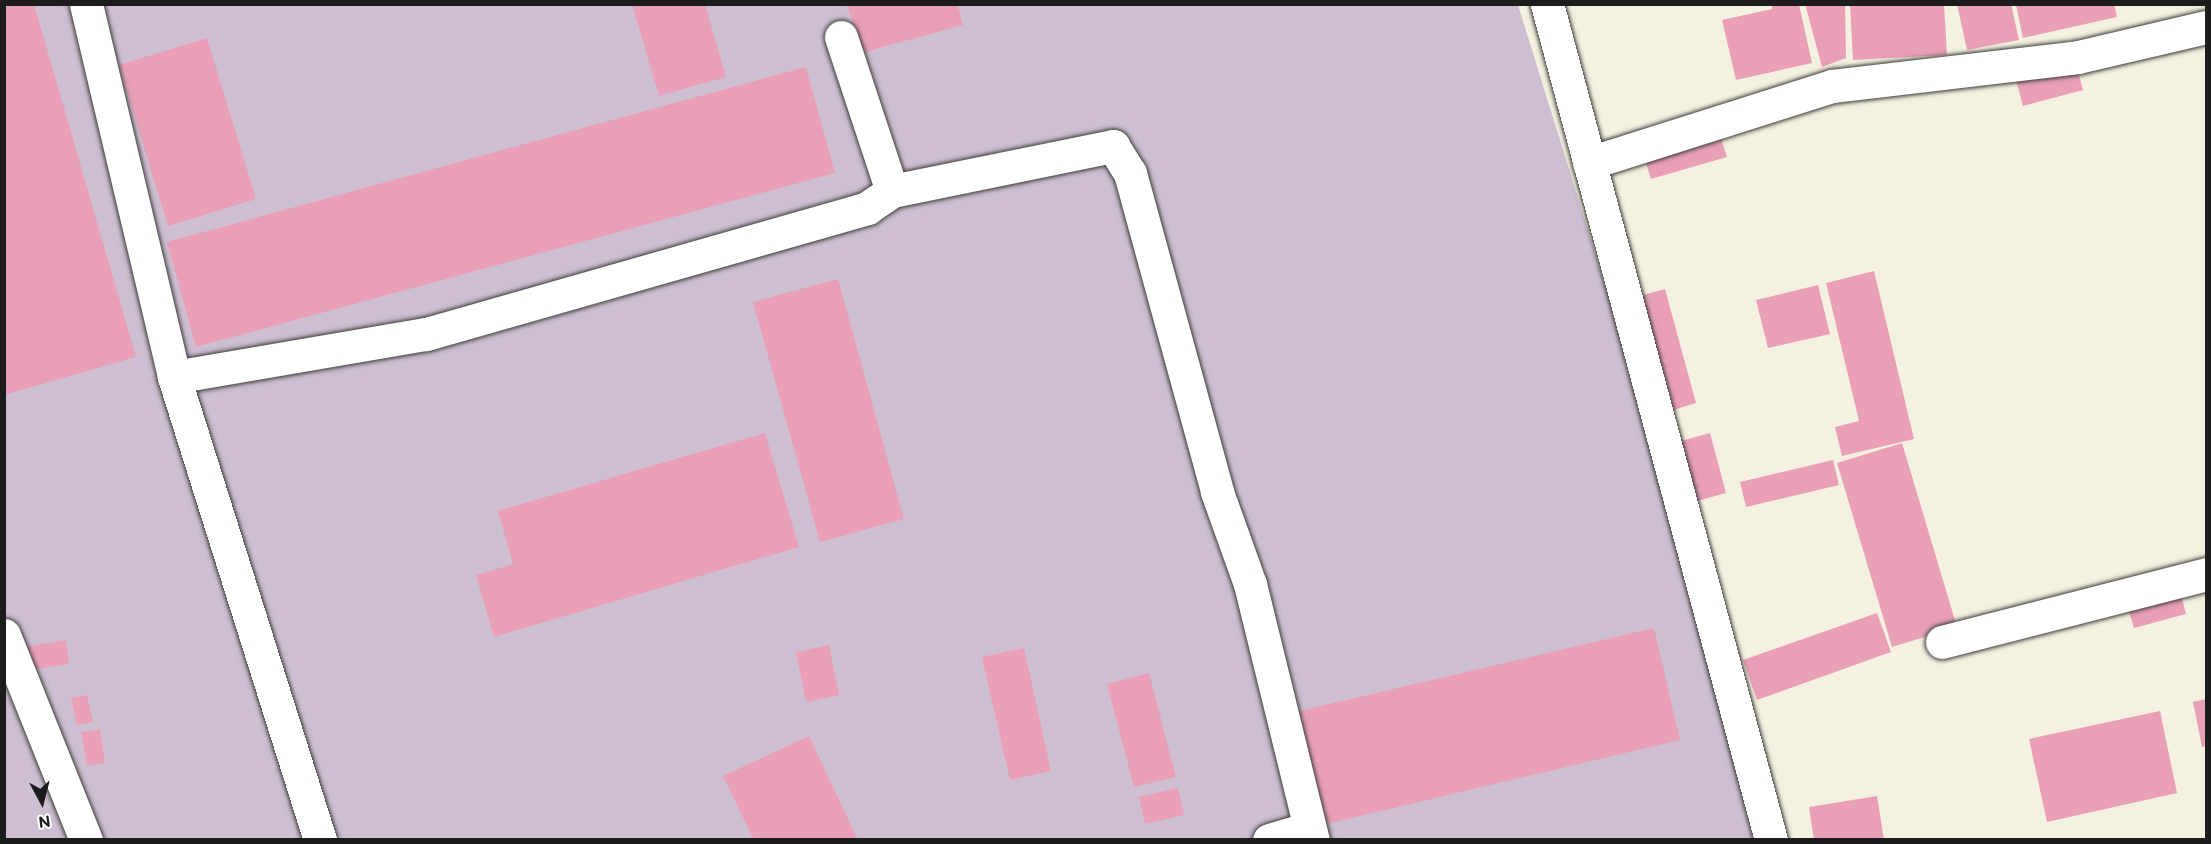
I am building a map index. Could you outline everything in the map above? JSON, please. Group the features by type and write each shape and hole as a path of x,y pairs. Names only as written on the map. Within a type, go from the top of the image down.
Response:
{"street":[{"path":"86,4 174,377 320,840"},
{"path":"1547,4 1771,840"},
{"path":"1589,163 1832,86 2078,57 2206,27"},
{"path":"841,37 892,191"},
{"path":"174,377 426,334 867,208 892,191 1113,146 1130,173 1217,492 1250,584 1311,834 1269,840"},
{"path":"1942,642 2206,574"},
{"path":"4,635 86,840"}],"shaded area":[{"path":"5,4 1518,5 1777,839 5,840"}],"building":[{"path":"4,4 34,4 136,357 4,395"},
{"path":"632,4 705,4 726,77 659,96"},
{"path":"847,4 957,4 963,25 861,53"},
{"path":"1772,4 1799,4 1812,63 1736,80 1722,20 1772,9"},
{"path":"1805,4 1845,4 1846,58 1822,67"},
{"path":"1850,4 1944,4 1947,55 1853,60"},
{"path":"1957,4 2011,4 2019,40 1967,50"},
{"path":"2114,4 2117,17 2023,38 2016,5"},
{"path":"207,38 256,199 168,226 119,65"},
{"path":"2075,61 2083,90 2023,106 2015,76"},
{"path":"806,67 835,173 196,347 167,242"},
{"path":"1719,132 1727,157 1651,179 1643,154"},
{"path":"1874,271 1914,439 1842,456 1835,427 1859,421 1826,283"},
{"path":"838,279 904,519 820,542 753,302"},
{"path":"1818,285 1830,334 1768,348 1756,300"},
{"path":"1665,289 1696,403 1670,411 1639,296"},
{"path":"765,433 799,547 494,637 476,575 513,564 498,511"},
{"path":"1710,433 1726,493 1697,501 1681,441"},
{"path":"1902,443 1957,627 1892,647 1837,463"},
{"path":"1833,460 1839,485 1746,507 1740,482"},
{"path":"2179,587 2186,614 2134,628 2126,602"},
{"path":"1877,613 1891,652 1757,700 1743,660"},
{"path":"1654,628 1680,740 1322,825 1295,712"},
{"path":"66,640 69,664 31,670 28,646"},
{"path":"829,645 839,695 806,702 796,652"},
{"path":"1024,648 1051,771 1010,780 982,657"},
{"path":"1149,673 1176,777 1134,787 1107,684"},
{"path":"87,695 93,722 77,725 71,698"},
{"path":"2206,699 2206,746 2202,747 2193,702"},
{"path":"2160,711 2177,793 2047,822 2029,739"},
{"path":"100,729 105,763 87,766 81,732"},
{"path":"809,736 858,840 754,840 723,776"},
{"path":"1178,788 1184,815 1145,824 1139,797"},
{"path":"1877,796 1884,840 1814,840 1809,807"}]}
